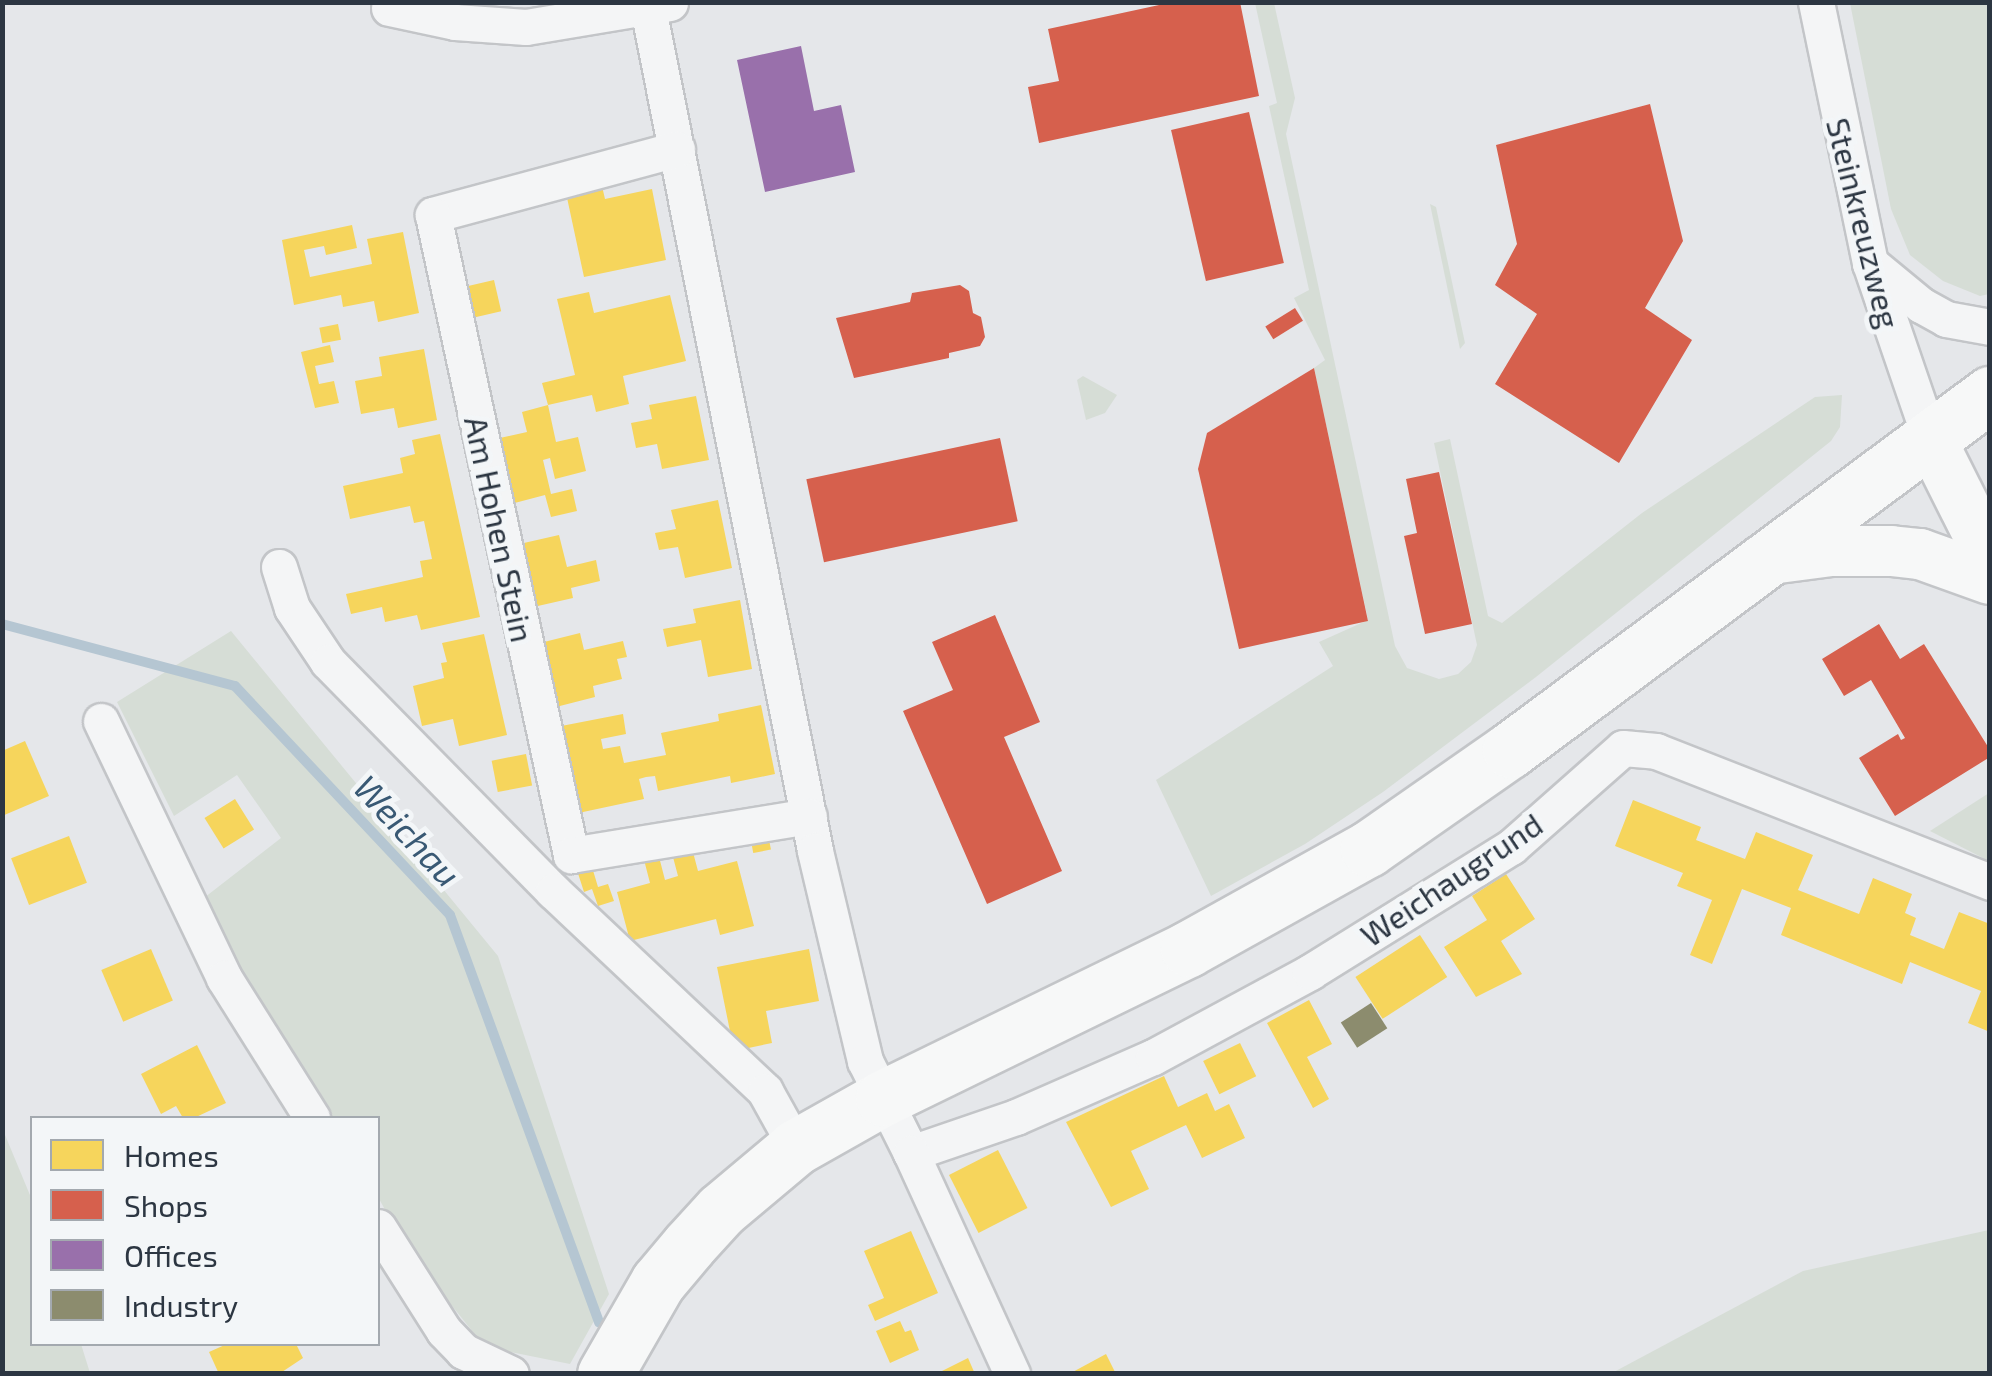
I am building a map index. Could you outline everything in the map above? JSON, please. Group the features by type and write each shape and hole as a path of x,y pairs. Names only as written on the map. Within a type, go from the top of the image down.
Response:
{"main road":[{"path":"605,1374 658,1282 688,1245 721,1210 796,1147 883,1098 1302,890 1416,818 1990,394"}],"street":[{"name":"Steinkreuzweg","path":"1816,2 1870,263 1930,438"},
{"path":"388,8 455,22 526,27 660,5 677,149 809,816 865,1062 912,1152 1012,1374"},
{"name":"Am Hohen Stein","path":"677,149 433,215 570,855 809,816"},
{"path":"1870,263 1946,319 1990,327"},
{"path":"1930,438 1990,558"},
{"path":"1762,560 1831,551 1891,551 1920,554 1990,579"},
{"path":"278,567 292,608 328,662 553,891 766,1091 796,1147"},
{"path":"101,721 224,978 311,1116"},
{"name":"Weichaugrund","path":"912,1152 1016,1117 1153,1057 1310,972 1511,847 1622,748 1656,751 1990,882"},
{"path":"380,1230 444,1332 463,1351 511,1374"}],"shaded area":[{"path":"1255,3 1274,3 1295,98 1286,134 1395,646 1407,668 1439,679 1458,674 1471,662 1477,645 1434,443 1450,439 1488,616 1502,623 1642,513 1815,397 1842,395 1840,427 1831,441 1536,677 1383,792 1305,844 1211,896 1156,780 1333,666 1319,642 1368,620 1314,368 1325,360 1294,298 1309,290 1269,106 1277,103"},
{"path":"1850,3 1989,3 1989,294 1980,296 1943,281 1910,255 1891,209"},
{"path":"1430,204 1436,207 1465,343 1460,349"},
{"path":"1083,376 1117,395 1105,413 1086,420 1077,380"},
{"path":"231,631 498,956 609,1294 570,1364 485,1347 408,1251 380,1201 380,1116 331,1116 200,901 281,838 237,775 174,816 117,702"},
{"path":"1989,793 1989,861 1930,831"},
{"path":"3,1130 30,1195 30,1346 82,1346 90,1373 3,1373"},
{"path":"1989,1230 1989,1373 1612,1373 1803,1271"}],"building: Homes":[{"path":"602,186 605,199 652,189 666,260 584,277 566,193"},
{"path":"352,225 357,248 326,255 324,246 304,250 310,277 372,264 367,239 403,232 419,313 378,322 374,301 343,307 341,295 294,305 282,240"},
{"path":"494,280 501,311 471,318 464,287"},
{"path":"589,292 594,313 670,295 686,361 623,376 629,404 596,412 592,395 548,405 542,383 575,375 557,299"},
{"path":"338,324 341,340 322,343 319,328"},
{"path":"330,345 334,362 315,366 319,384 334,381 339,403 315,408 301,352"},
{"path":"424,349 437,420 398,428 394,408 361,414 355,381 382,376 379,357"},
{"path":"696,396 709,460 662,469 657,444 636,448 631,423 652,419 649,405"},
{"path":"548,405 556,442 578,437 586,471 555,479 550,458 543,460 551,494 572,489 577,511 551,517 545,495 507,505 491,440 527,432 522,412"},
{"path":"440,434 480,617 421,630 417,615 385,622 382,607 351,614 346,594 423,577 420,561 432,559 424,521 414,523 410,506 350,519 343,486 403,473 400,458 415,454 412,440"},
{"path":"718,500 732,568 685,578 678,547 659,550 655,533 676,529 671,510"},
{"path":"559,535 567,567 596,560 600,581 571,588 573,598 529,608 515,545"},
{"path":"740,600 752,669 708,677 701,640 667,647 663,629 696,623 693,609"},
{"path":"580,633 584,650 623,641 627,657 617,659 622,679 593,686 595,697 552,708 536,644"},
{"path":"484,634 507,735 459,746 453,719 422,726 413,686 444,678 441,663 447,662 442,643"},
{"path":"761,705 775,774 731,783 730,776 658,791 655,776 646,777 639,779 644,799 569,815 551,728 623,714 626,734 601,739 603,749 620,746 624,763 666,755 661,733 719,721 718,714"},
{"path":"25,741 49,796 2,816 2,751"},
{"path":"526,754 532,785 498,792 492,761"},
{"path":"235,799 254,830 224,849 204,818"},
{"path":"1633,800 1701,827 1696,840 1745,859 1756,832 1813,855 1798,890 1859,914 1873,878 1912,894 1905,913 1916,918 1910,935 1944,949 1959,912 1990,924 1990,1032 1968,1023 1981,991 1910,962 1902,984 1781,935 1791,908 1742,889 1712,964 1690,955 1712,900 1677,886 1683,873 1615,846"},
{"path":"766,824 771,850 753,853 748,827"},
{"path":"69,836 87,883 29,905 11,858"},
{"path":"689,837 698,871 737,861 754,926 720,935 716,919 630,941 617,892 650,883 642,852 657,849 665,880 678,876 669,842"},
{"path":"589,857 598,887 608,884 614,901 598,906 592,889 584,892 574,861"},
{"path":"1506,874 1535,919 1501,941 1522,974 1476,997 1444,947 1487,920 1472,896"},
{"path":"1420,935 1447,977 1383,1019 1355,977"},
{"path":"151,949 173,1001 123,1022 101,970"},
{"path":"809,949 819,1001 766,1011 772,1043 734,1051 717,967"},
{"path":"1309,1000 1332,1044 1307,1057 1329,1099 1313,1108 1267,1023"},
{"path":"1240,1043 1256,1076 1219,1094 1203,1061"},
{"path":"197,1045 226,1103 198,1116 182,1116 176,1106 161,1114 141,1074"},
{"path":"1164,1076 1178,1107 1207,1093 1215,1111 1229,1104 1245,1138 1202,1158 1186,1125 1131,1151 1149,1189 1111,1207 1066,1122"},
{"path":"998,1150 1028,1208 979,1233 949,1175"},
{"path":"911,1231 938,1293 875,1321 868,1305 884,1298 864,1251"},
{"path":"900,1321 905,1332 911,1330 919,1350 890,1363 876,1331"},
{"path":"222,1346 297,1346 303,1358 279,1374 219,1374 209,1352"},
{"path":"1106,1354 1116,1374 1069,1374"},
{"path":"968,1358 975,1374 936,1374"}],"building: Shops":[{"path":"1173,2 1240,2 1259,96 1039,143 1028,87 1059,81 1048,29"},
{"path":"1650,104 1683,241 1645,308 1692,340 1619,463 1495,384 1537,314 1495,285 1517,244 1496,145"},
{"path":"1249,112 1284,263 1206,281 1171,130"},
{"path":"960,285 969,291 973,313 981,317 985,337 980,346 949,353 949,358 854,378 836,318 910,302 912,293"},
{"path":"1295,308 1303,321 1273,339 1265,327"},
{"path":"1314,368 1368,621 1239,649 1198,469 1207,433"},
{"path":"1000,438 1018,521 824,562 806,479"},
{"path":"1439,472 1472,624 1425,634 1404,536 1417,533 1406,479"},
{"path":"995,615 1040,722 1004,737 1062,871 987,904 903,711 953,690 932,642"},
{"path":"1879,624 1900,659 1924,644 1990,750 1990,757 1895,816 1859,758 1898,734 1901,740 1905,738 1871,680 1844,696 1822,659"}],"building: Offices":[{"path":"801,46 814,111 841,105 855,172 765,192 737,60"}],"building: Industry":[{"path":"1371,1003 1387,1028 1357,1048 1341,1023"}],"waterway":[{"name":"Weichau","path":"2,624 235,686 450,915 599,1323"}]}
